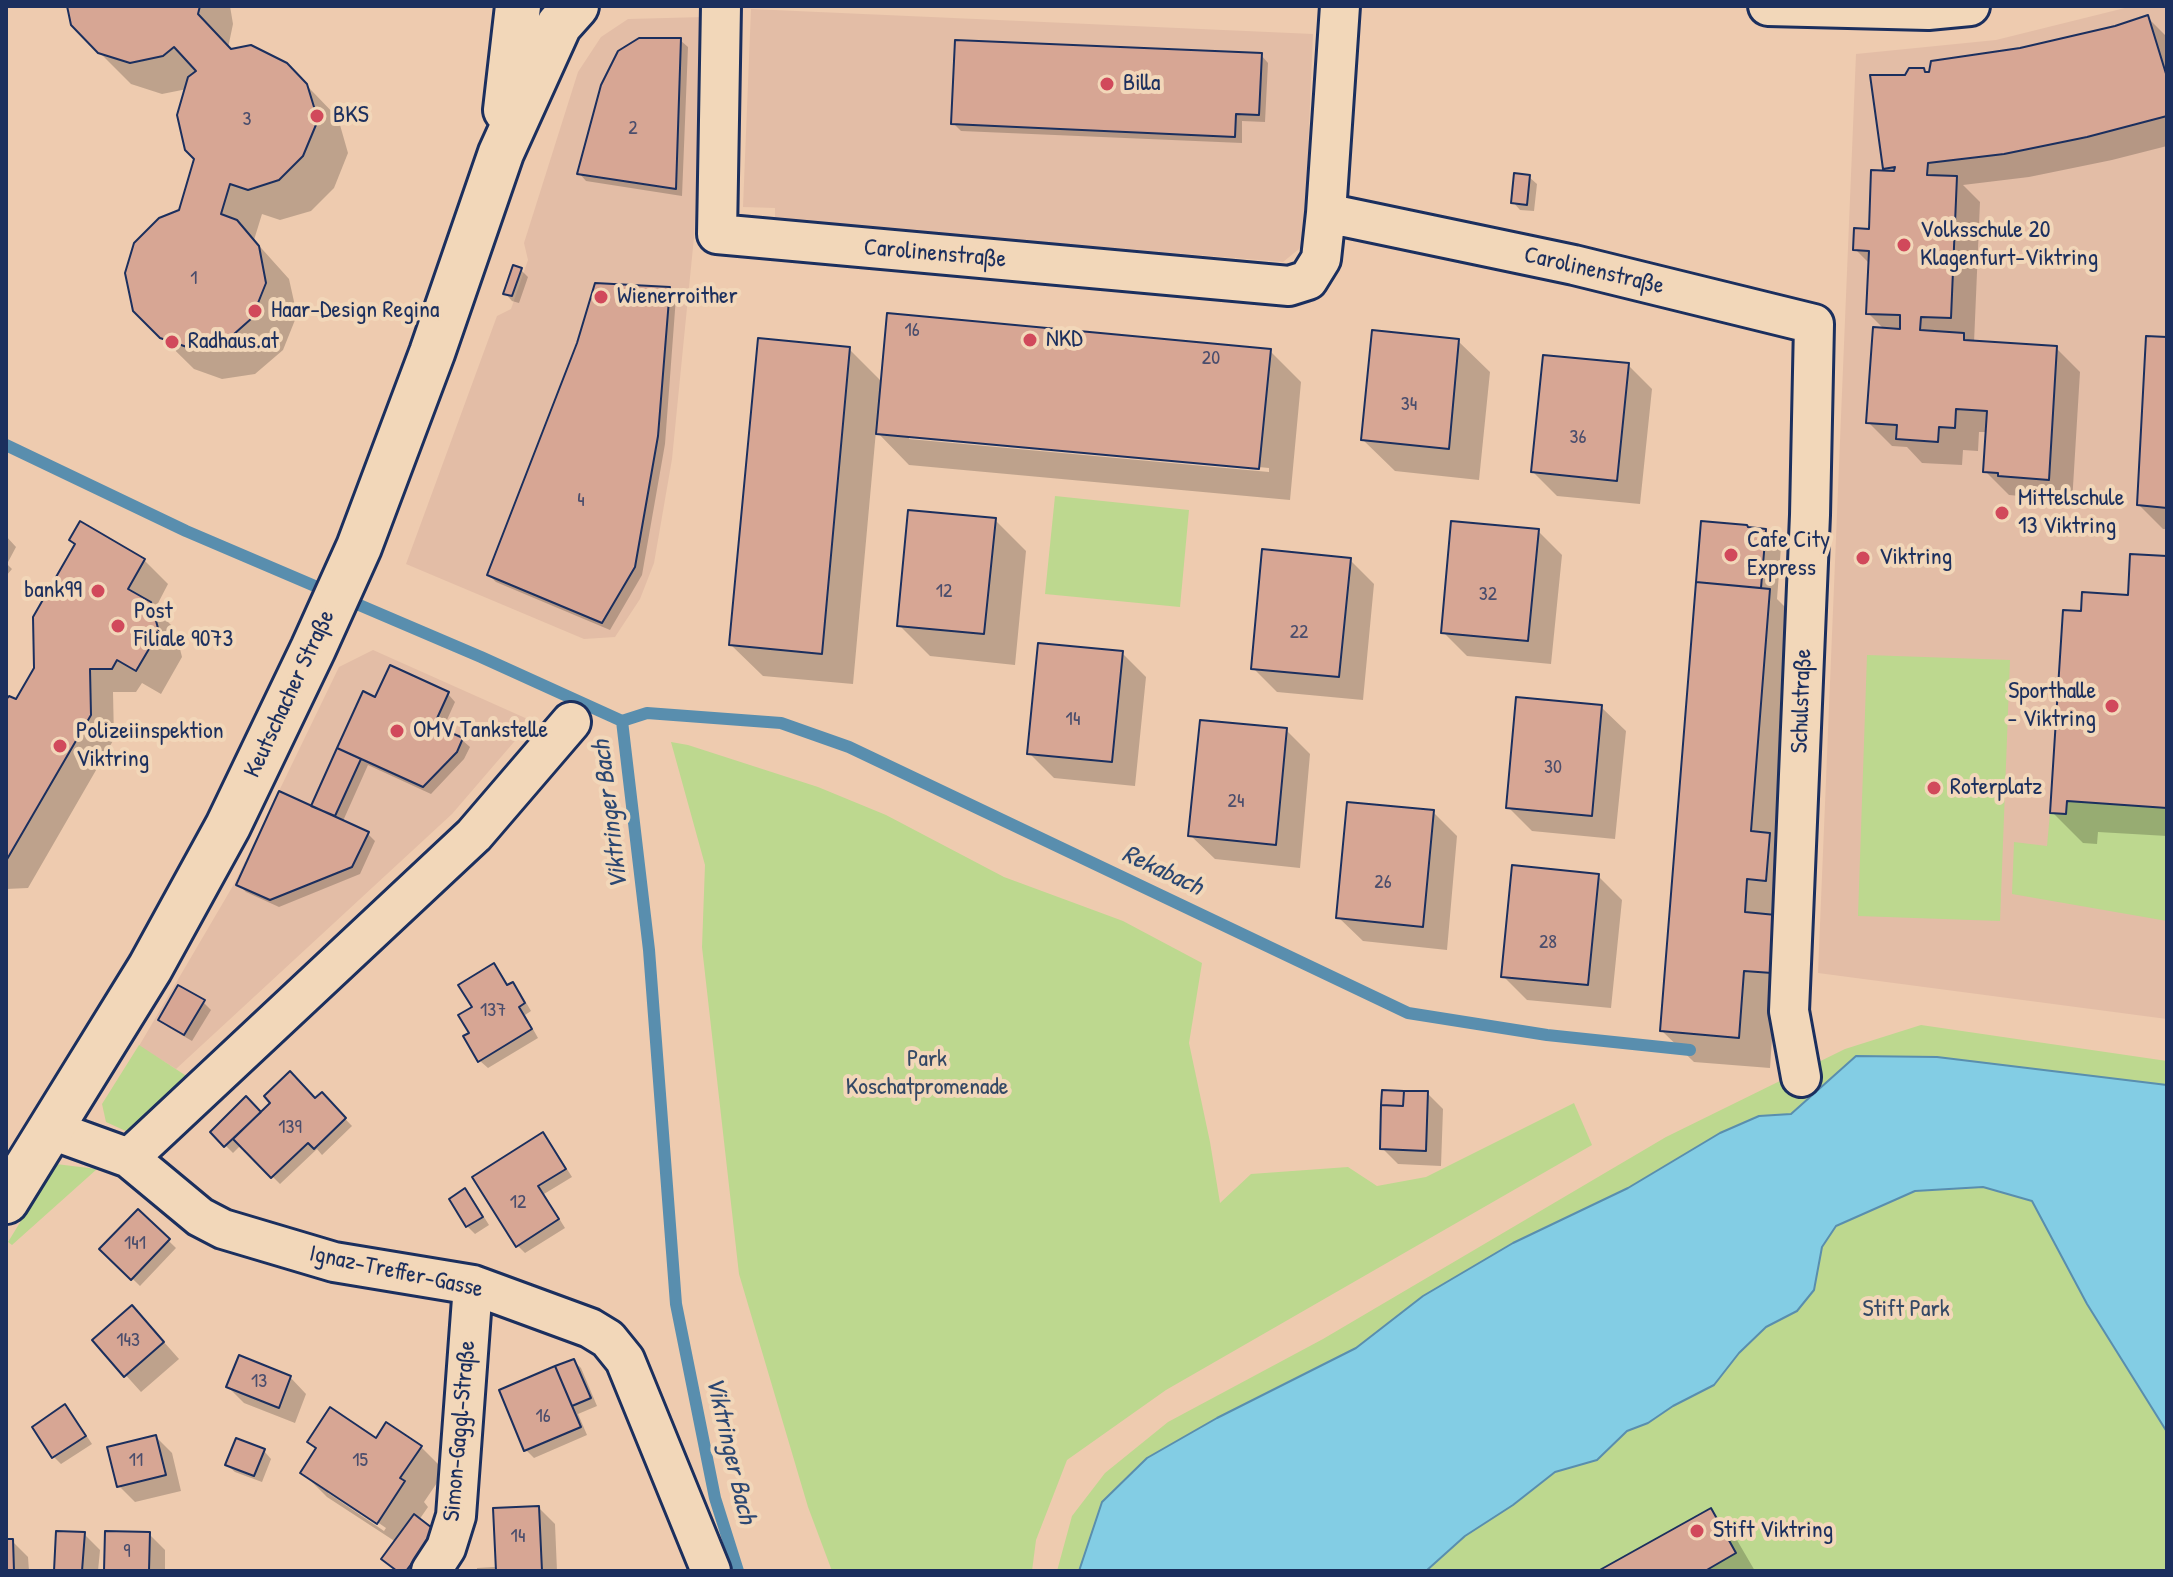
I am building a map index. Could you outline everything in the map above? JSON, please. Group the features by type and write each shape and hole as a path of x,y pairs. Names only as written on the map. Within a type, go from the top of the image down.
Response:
{"main road":[{"name":"Keutschacher Straße","path":"501,153 518,6"},
{"name":"Keutschacher Straße","path":"6,1201 157,955 228,826 313,649 359,547 432,353 501,153 559,25 576,6"}],"street":[{"name":"Carolinenstraße","path":"721,6 717,234 1289,286 1308,280 1321,259 1340,6"},
{"path":"1768,6 1928,10 1970,6"},
{"name":"Carolinenstraße","path":"1326,213 1574,265 1814,324"},
{"name":"Schulstraße","path":"1801,1077 1789,1011 1810,515 1814,324"},
{"path":"129,1158 474,835 571,722"},
{"name":"Ignaz-Treffer-Gasse","path":"49,1129 129,1158 200,1217 223,1229 334,1262 473,1285 590,1328 608,1339 625,1360 711,1571"},
{"name":"Simon-Gaggl-Straße","path":"431,1571 446,1548 456,1516 473,1285"}],"shaded area":[{"name":"Mittelschule 13 Viktring","path":"2133,6 2167,6 2167,1019 1818,973 1856,54 1996,40"},
{"path":"751,9 1313,34 1304,245 1283,262 775,220 775,208 743,207"},
{"path":"704,17 694,237 672,459 654,563 640,599 615,637 584,639 406,564 497,316 511,309 528,260 524,243 578,72 601,37 628,19"},
{"path":"373,650 532,721 452,814 176,1069 139,1046 234,884 339,667"}],"green space":[{"path":"1055,496 1189,510 1180,607 1045,594"},
{"name":"Roterplatz","path":"1867,655 2010,660 2000,921 1858,916"},
{"name":"Park Koschatpromenade","path":"671,742 818,787 886,815 1004,877 1123,921 1202,963 1189,1043 1220,1203 1251,1174 1348,1167 1377,1186 1426,1177 1574,1103 1592,1145 1166,1390 1067,1460 1036,1540 1032,1571 832,1571 808,1507 739,1274 702,947 705,865"},
{"path":"2067,801 2167,808 2167,921 2012,894 2014,842 2047,846 2050,813 2066,814"},
{"name":"Stift Park","path":"1921,1025 2167,1061 2167,1571 1057,1571 1072,1516 1105,1473 1168,1422 1323,1339 1666,1137 1845,1049"},
{"path":"139,1045 188,1077 130,1133 106,1122 102,1104"},
{"path":"56,1164 97,1169 12,1245 8,1242"}],"water":[{"path":"1856,1056 1937,1057 2167,1085 2167,1432 2087,1304 2032,1201 1983,1187 1915,1191 1836,1226 1822,1247 1814,1290 1797,1311 1766,1327 1739,1353 1714,1385 1648,1423 1627,1431 1597,1460 1555,1472 1513,1505 1465,1536 1426,1571 1079,1571 1102,1502 1147,1458 1217,1418 1356,1348 1423,1296 1513,1243 1628,1188 1720,1133 1759,1116 1791,1114"}],"building":[{"path":"67,6 200,6 198,14 231,49 251,45 287,63 307,84 318,120 303,156 279,180 248,190 230,184 221,214 237,220 259,246 266,283 252,318 224,343 190,348 160,338 133,311 125,273 134,243 159,218 179,210 194,159 185,150 177,115 188,77 196,71 174,47 163,56 130,63 98,53 71,25"},
{"name":"Volksschule 20 Klagenfurt-Viktring","path":"2148,15 2167,77 2167,116 2004,154 1928,163 1927,175 1957,176 1951,318 1921,317 1920,330 1964,333 1964,340 2057,346 2049,480 1983,472 1987,411 1956,409 1955,428 1939,427 1938,442 1896,439 1897,425 1866,423 1873,327 1900,329 1900,315 1866,314 1869,251 1853,250 1854,228 1869,229 1871,170 1894,171 1895,167 1883,169 1870,75 1905,75 1909,68 1924,68 1925,72 1929,72 1931,61 2020,48 2115,26"},
{"path":"639,38 681,38 676,189 577,174 601,85 618,51"},
{"name":"Billa","path":"955,40 1262,53 1259,115 1236,114 1235,137 951,124"},
{"path":"1514,173 1530,175 1527,205 1511,203"},
{"path":"513,265 522,268 512,296 503,294"},
{"path":"595,283 670,287 658,436 635,567 602,623 487,575 577,343"},
{"path":"887,313 1271,349 1259,469 876,434"},
{"path":"1372,330 1459,339 1449,449 1361,440"},
{"path":"2146,336 2167,337 2167,508 2137,505"},
{"path":"758,338 850,347 822,654 729,645"},
{"path":"1543,355 1629,363 1617,481 1531,472"},
{"path":"908,510 996,518 984,634 897,626"},
{"path":"80,521 145,559 128,589 151,602 159,632 136,671 117,660 112,669 90,669 91,715 6,861 6,700 9,696 16,699 34,668 33,617 75,544 69,540"},
{"path":"1451,521 1539,529 1528,641 1441,633"},
{"name":"Cafe City Express","path":"1701,521 1766,529 1761,588 1696,582"},
{"path":"1262,549 1351,558 1339,677 1251,669"},
{"name":"Sporthalle - Viktring","path":"2130,554 2167,556 2167,808 2067,801 2066,814 2050,813 2063,610 2081,611 2082,592 2128,595"},
{"path":"1696,582 1770,589 1751,831 1770,833 1766,881 1747,879 1745,912 1776,915 1772,973 1744,971 1739,1038 1660,1031"},
{"path":"1038,643 1123,651 1112,762 1027,754"},
{"name":"OMV Tankstelle","path":"390,665 449,692 434,725 463,738 457,752 423,787 337,748 363,691 375,697"},
{"path":"1516,697 1602,705 1592,816 1506,808"},
{"path":"1200,720 1287,728 1276,845 1188,836"},
{"path":"337,748 361,759 335,816 311,806"},
{"path":"279,791 369,832 352,867 270,900 236,885"},
{"path":"1347,802 1434,810 1423,927 1336,918"},
{"path":"1512,865 1599,874 1588,985 1501,977"},
{"path":"494,963 507,985 513,982 525,1003 519,1007 532,1029 478,1062 463,1036 469,1033 458,1015 472,1007 458,985"},
{"path":"178,985 205,1000 184,1035 158,1020"},
{"path":"290,1071 315,1098 322,1092 346,1118 314,1149 308,1143 271,1178 233,1139 270,1103 264,1096"},
{"path":"1382,1090 1404,1091 1403,1106 1381,1105"},
{"path":"1404,1091 1428,1091 1426,1151 1380,1149 1381,1105 1403,1106"},
{"path":"246,1096 261,1112 224,1147 210,1132"},
{"path":"543,1132 566,1169 538,1186 559,1219 516,1247 472,1177"},
{"path":"465,1188 483,1217 466,1227 449,1199"},
{"path":"138,1209 170,1239 131,1280 99,1249"},
{"path":"132,1305 164,1342 124,1377 92,1340"},
{"path":"239,1355 291,1376 279,1408 226,1387"},
{"path":"574,1359 591,1398 572,1406 555,1366"},
{"path":"555,1366 581,1427 524,1451 499,1390"},
{"path":"65,1404 86,1436 52,1458 32,1427"},
{"path":"330,1407 376,1438 386,1422 422,1446 400,1478 405,1481 377,1524 300,1473 316,1448 307,1442"},
{"path":"156,1435 166,1475 117,1487 107,1447"},
{"path":"236,1438 265,1449 254,1476 225,1465"},
{"path":"539,1506 542,1571 496,1571 493,1508"},
{"name":"Stift Viktring","path":"1711,1508 1736,1553 1705,1571 1598,1571"},
{"path":"414,1514 436,1531 406,1571 397,1571 381,1559"},
{"path":"56,1531 85,1532 82,1571 54,1571"},
{"path":"105,1531 150,1532 149,1571 104,1571"},
{"path":"6,1539 13,1539 14,1571 6,1571"}],"waterway":[{"name":"Viktringer Bach","path":"6,445 186,531 622,721 649,950 676,1304 715,1498 738,1571"},
{"name":"Rekabach","path":"622,721 647,713 781,723 849,747 1408,1013 1547,1035 1690,1050"}],"place":[{"name":"Billa","path":"1107,84"},
{"name":"BKS","path":"317,116"},
{"name":"Volksschule 20 Klagenfurt-Viktring","path":"1904,245"},
{"name":"Wienerroither","path":"601,297"},
{"name":"Haar-Design Regina","path":"255,311"},
{"name":"NKD","path":"1030,340"},
{"name":"Radhaus.at","path":"172,342"},
{"name":"Mittelschule 13 Viktring","path":"2002,513"},
{"name":"Cafe City Express","path":"1731,555"},
{"name":"Viktring","path":"1863,558"},
{"name":"bank99","path":"98,591"},
{"name":"Post Filiale 9073","path":"118,626"},
{"name":"Sporthalle - Viktring","path":"2112,706"},
{"name":"OMV Tankstelle","path":"397,731"},
{"name":"Polizeiinspektion Viktring","path":"60,746"},
{"name":"Roterplatz","path":"1934,788"},
{"name":"Stift Viktring","path":"1697,1531"}]}
